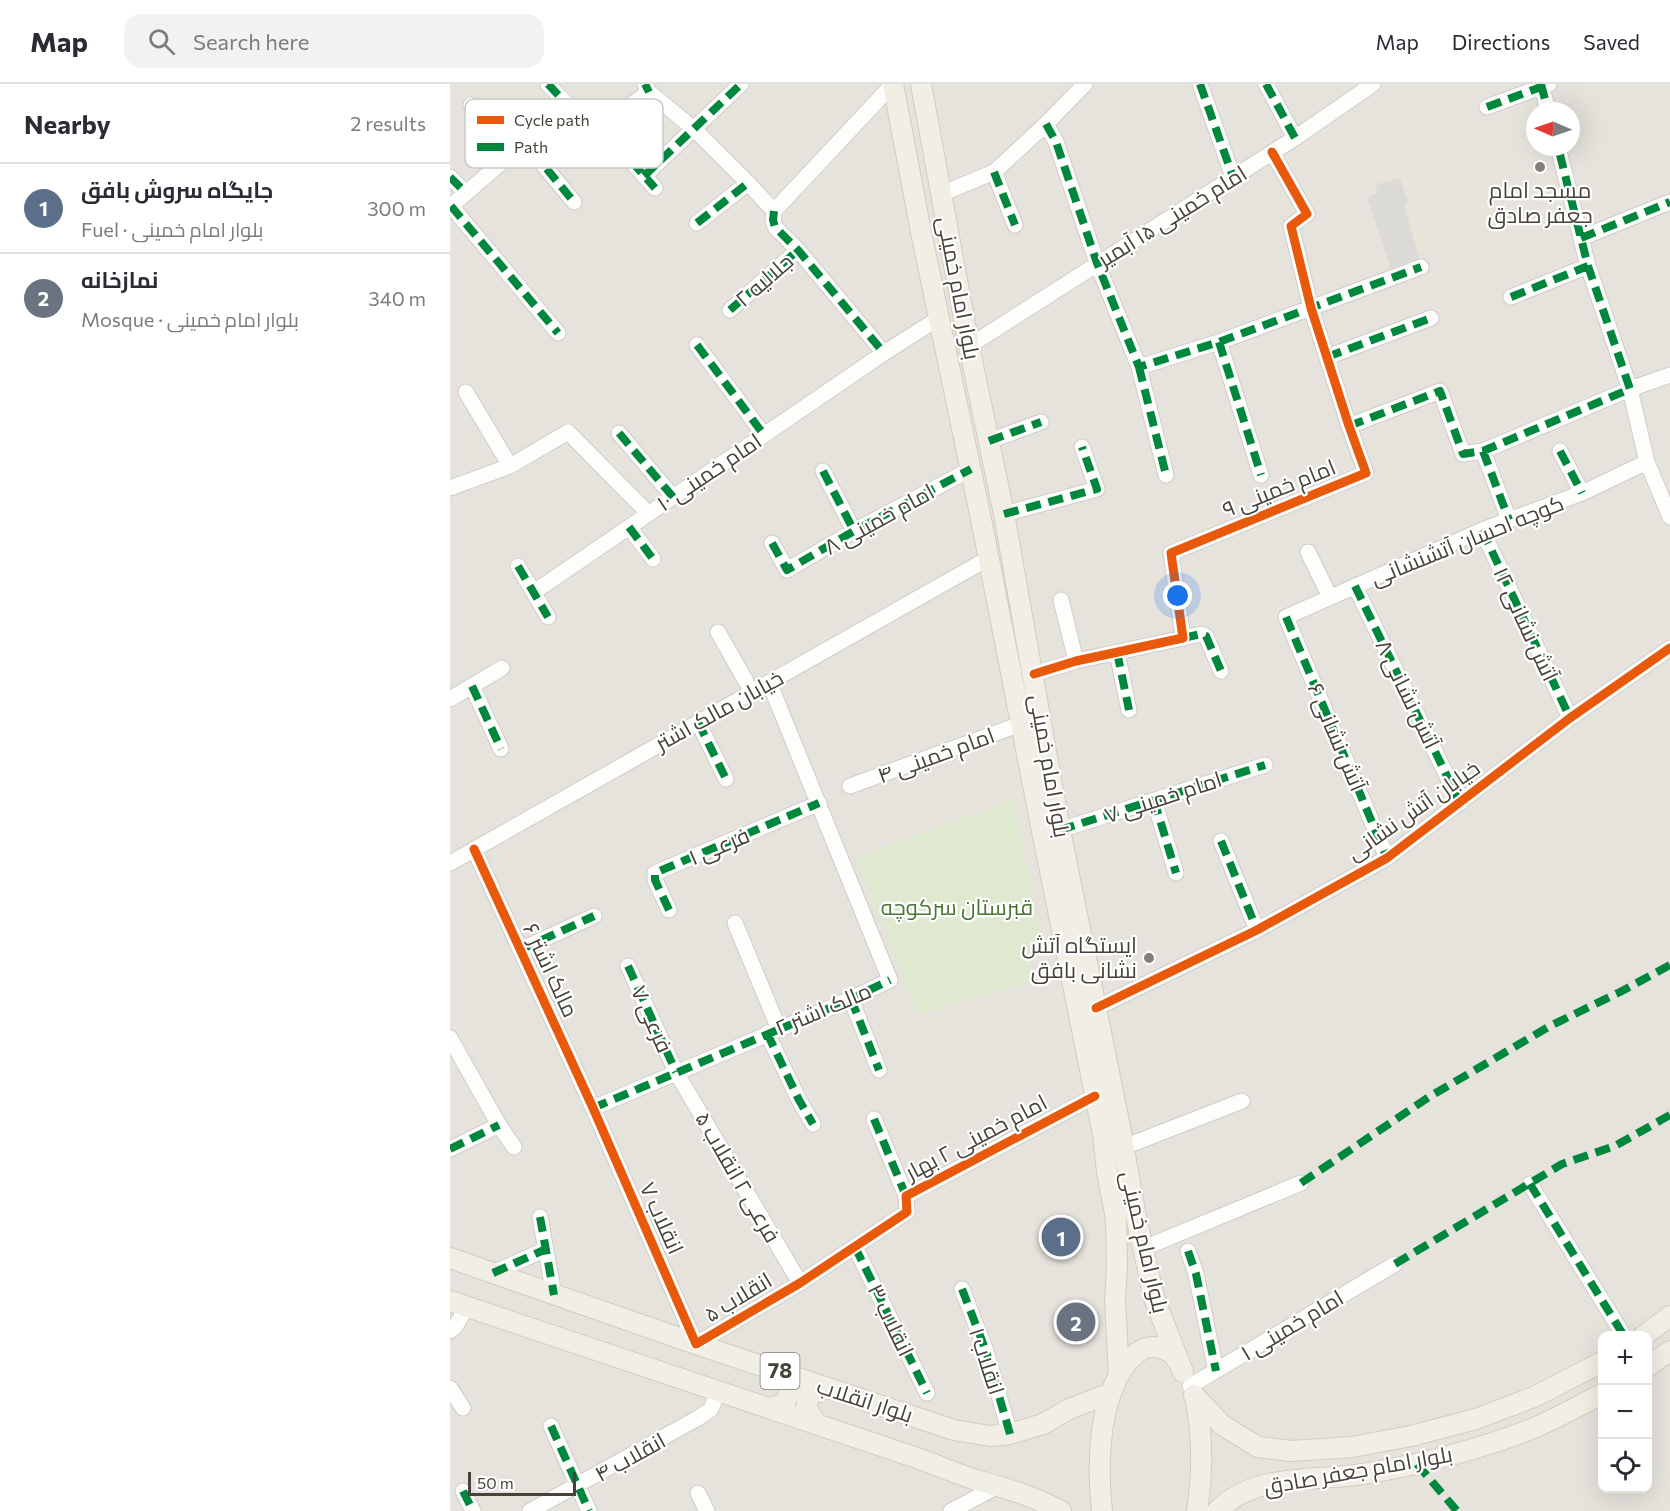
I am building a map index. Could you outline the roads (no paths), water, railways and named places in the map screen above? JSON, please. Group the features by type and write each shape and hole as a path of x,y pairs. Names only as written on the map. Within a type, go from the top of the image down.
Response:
{"main road":[{"name":"بلوار امام خمینی","path":"893,84 1021,724 1059,869 1069,920 1116,1219 1115,1300 1119,1375"},
{"name":"بلوار امام خمینی","path":"921,84 969,346 1034,675 1060,830 1059,869"},
{"name":"بلوار امام خمینی","path":"1069,920 1096,1008 1154,1298 1189,1384"},
{"name":"بلوار انقلاب","path":"450,1258 696,1344 954,1430 990,1436 1010,1434 1043,1424 1069,1409 1111,1393"},
{"name":"بلوار انقلاب","path":"459,1304 1041,1500 1061,1511"},
{"path":"1649,1331 1670,1316"},
{"name":"بلوار امام جعفر صادق","path":"1119,1375 1134,1355 1148,1347 1162,1348 1175,1356 1189,1384 1222,1425 1258,1447 1301,1451 1352,1447 1411,1437 1476,1419 1534,1397 1598,1364"},
{"path":"1652,1363 1670,1351"},
{"path":"770,1408 785,1404 790,1390 781,1372"},
{"path":"1102,1511 1101,1448 1111,1393 1119,1375"},
{"path":"1189,1384 1200,1422 1202,1452 1197,1511"},
{"path":"818,1425 806,1408 809,1395 827,1388"},
{"name":"بلوار امام جعفر صادق","path":"1217,1511 1227,1502 1261,1485 1303,1478 1366,1473 1417,1464 1484,1446 1545,1423 1598,1396"},
{"path":"1301,1451 1294,1457 1293,1465 1296,1473 1303,1478"}],"street":[{"path":"548,84 564,99"},
{"path":"663,158 741,84"},
{"path":"884,353 798,250 775,227 773,220 774,211 893,84"},
{"path":"942,194 994,172 1085,84"},
{"path":"1200,84 1233,177"},
{"path":"1266,84 1295,138"},
{"name":"امام خمینی ۱۵ آبمیر","path":"969,346 1295,138 1373,84"},
{"path":"1487,107 1544,85 1547,102"},
{"path":"634,99 647,88 660,99"},
{"path":"663,102 694,129 774,211"},
{"path":"1046,124 1056,142 1097,263 1139,367 1166,475"},
{"name":"امام خمینی ۹","path":"1183,638 1171,553 1366,473 1311,308 1291,226 1307,214 1272,152"},
{"path":"1560,156 1588,266 1630,389 1647,462 1670,517"},
{"path":"495,168 451,206 558,333"},
{"path":"546,168 574,202"},
{"path":"636,168 655,189"},
{"path":"644,176 653,168"},
{"path":"994,172 1015,225"},
{"path":"450,177 466,193"},
{"path":"697,224 748,183"},
{"path":"1581,238 1670,202"},
{"name":"جلالیه ۲","path":"730,310 798,250"},
{"path":"1511,297 1588,266"},
{"path":"1139,367 1219,342 1421,267"},
{"name":"امام خمینی ۱۰","path":"534,592 884,353 939,318"},
{"path":"1327,357 1431,318"},
{"path":"1219,342 1261,475"},
{"path":"697,345 764,435"},
{"path":"1349,426 1440,391 1463,454 1483,451 1630,389 1670,375"},
{"path":"466,392 510,466"},
{"path":"989,441 1041,422"},
{"path":"450,488 510,466 568,432 649,513"},
{"path":"619,433 673,497"},
{"path":"1004,514 1097,489 1082,447"},
{"path":"1483,451 1509,520"},
{"path":"1560,451 1582,493"},
{"name":"کوچه احسان آتشنشانی","path":"1286,617 1482,530 1582,493 1647,462"},
{"name":"امام خمینی ۸","path":"772,543 787,570 854,531 971,470"},
{"path":"823,471 854,531"},
{"path":"629,527 653,559"},
{"name":"آتش نشانی ۱۲","path":"1482,530 1570,718"},
{"path":"1308,552 1330,597"},
{"name":"خیابان مالک اشتر","path":"450,862 989,558"},
{"path":"518,566 548,617"},
{"name":"آتش نشانی ۸","path":"1355,586 1460,803"},
{"path":"1061,600 1076,661"},
{"name":"آتش نشانی ۶","path":"1286,617 1387,858"},
{"path":"718,632 752,692"},
{"path":"1034,675 1076,661 1202,634 1206,636 1221,671"},
{"name":"خیابان آتش نشانی","path":"1096,1008 1257,930 1387,858 1570,718 1670,648"},
{"path":"1117,652 1129,710"},
{"path":"450,699 502,668"},
{"name":"مالک اشتر ۲","path":"593,1108 851,999 890,980 770,682"},
{"path":"472,686 501,748"},
{"path":"698,722 726,779"},
{"name":"امام خمینی ۴","path":"850,786 1021,724"},
{"name":"امام خمینی ۷","path":"1060,830 1265,765"},
{"path":"1154,801 1176,873"},
{"name":"فرعی ۱","path":"669,910 655,880 655,873 819,803"},
{"path":"1221,841 1257,930"},
{"name":"مالک اشتر ۶","path":"474,849 593,1108"},
{"path":"520,950 594,916"},
{"path":"735,923 799,1100 813,1124"},
{"name":"فرعی ۷","path":"628,966 676,1072"},
{"path":"851,999 879,1070"},
{"path":"450,1038 514,1147"},
{"name":"فرعی ۲ انقلاب ۵","path":"676,1072 800,1283"},
{"name":"امام خمینی ۲ بهار","path":"800,1283 907,1212 906,1196 1095,1095"},
{"path":"1124,1147 1242,1101"},
{"name":"انقلاب ۷","path":"593,1108 696,1344"},
{"path":"874,1119 906,1196"},
{"path":"450,1149 499,1125"},
{"path":"1144,1248 1301,1184"},
{"path":"1530,1184 1622,1331"},
{"path":"540,1217 554,1294"},
{"name":"انقلاب ۳","path":"855,1247 927,1393"},
{"path":"493,1274 546,1249"},
{"path":"1188,1251 1197,1274 1216,1371"},
{"name":"امام خمینی ۱","path":"1189,1384 1216,1371 1395,1264"},
{"name":"انقلاب ۵","path":"696,1344 800,1283"},
{"name":"انقلاب ۱","path":"962,1289 986,1351 1010,1434"},
{"path":"450,1331 455,1327 459,1304"},
{"path":"450,1388 463,1408"},
{"name":"انقلاب ۴","path":"530,1511 698,1418 711,1409 718,1391"},
{"path":"551,1426 589,1511"},
{"path":"951,1511 998,1486"},
{"path":"464,1491 473,1511"},
{"path":"698,1493 707,1511"}],"place":[{"name":"مسجد امام جعفر صادق","path":"1540,167"},
{"name":"ایستگاه آتش نشانی بافق","path":"1149,958"},
{"name":"جایگاه سروش بافق","path":"1061,1237"},
{"name":"نمازخانه","path":"1076,1322"}],"park label":[{"name":"قبرستان سرکوچه","path":"957,907"}]}
